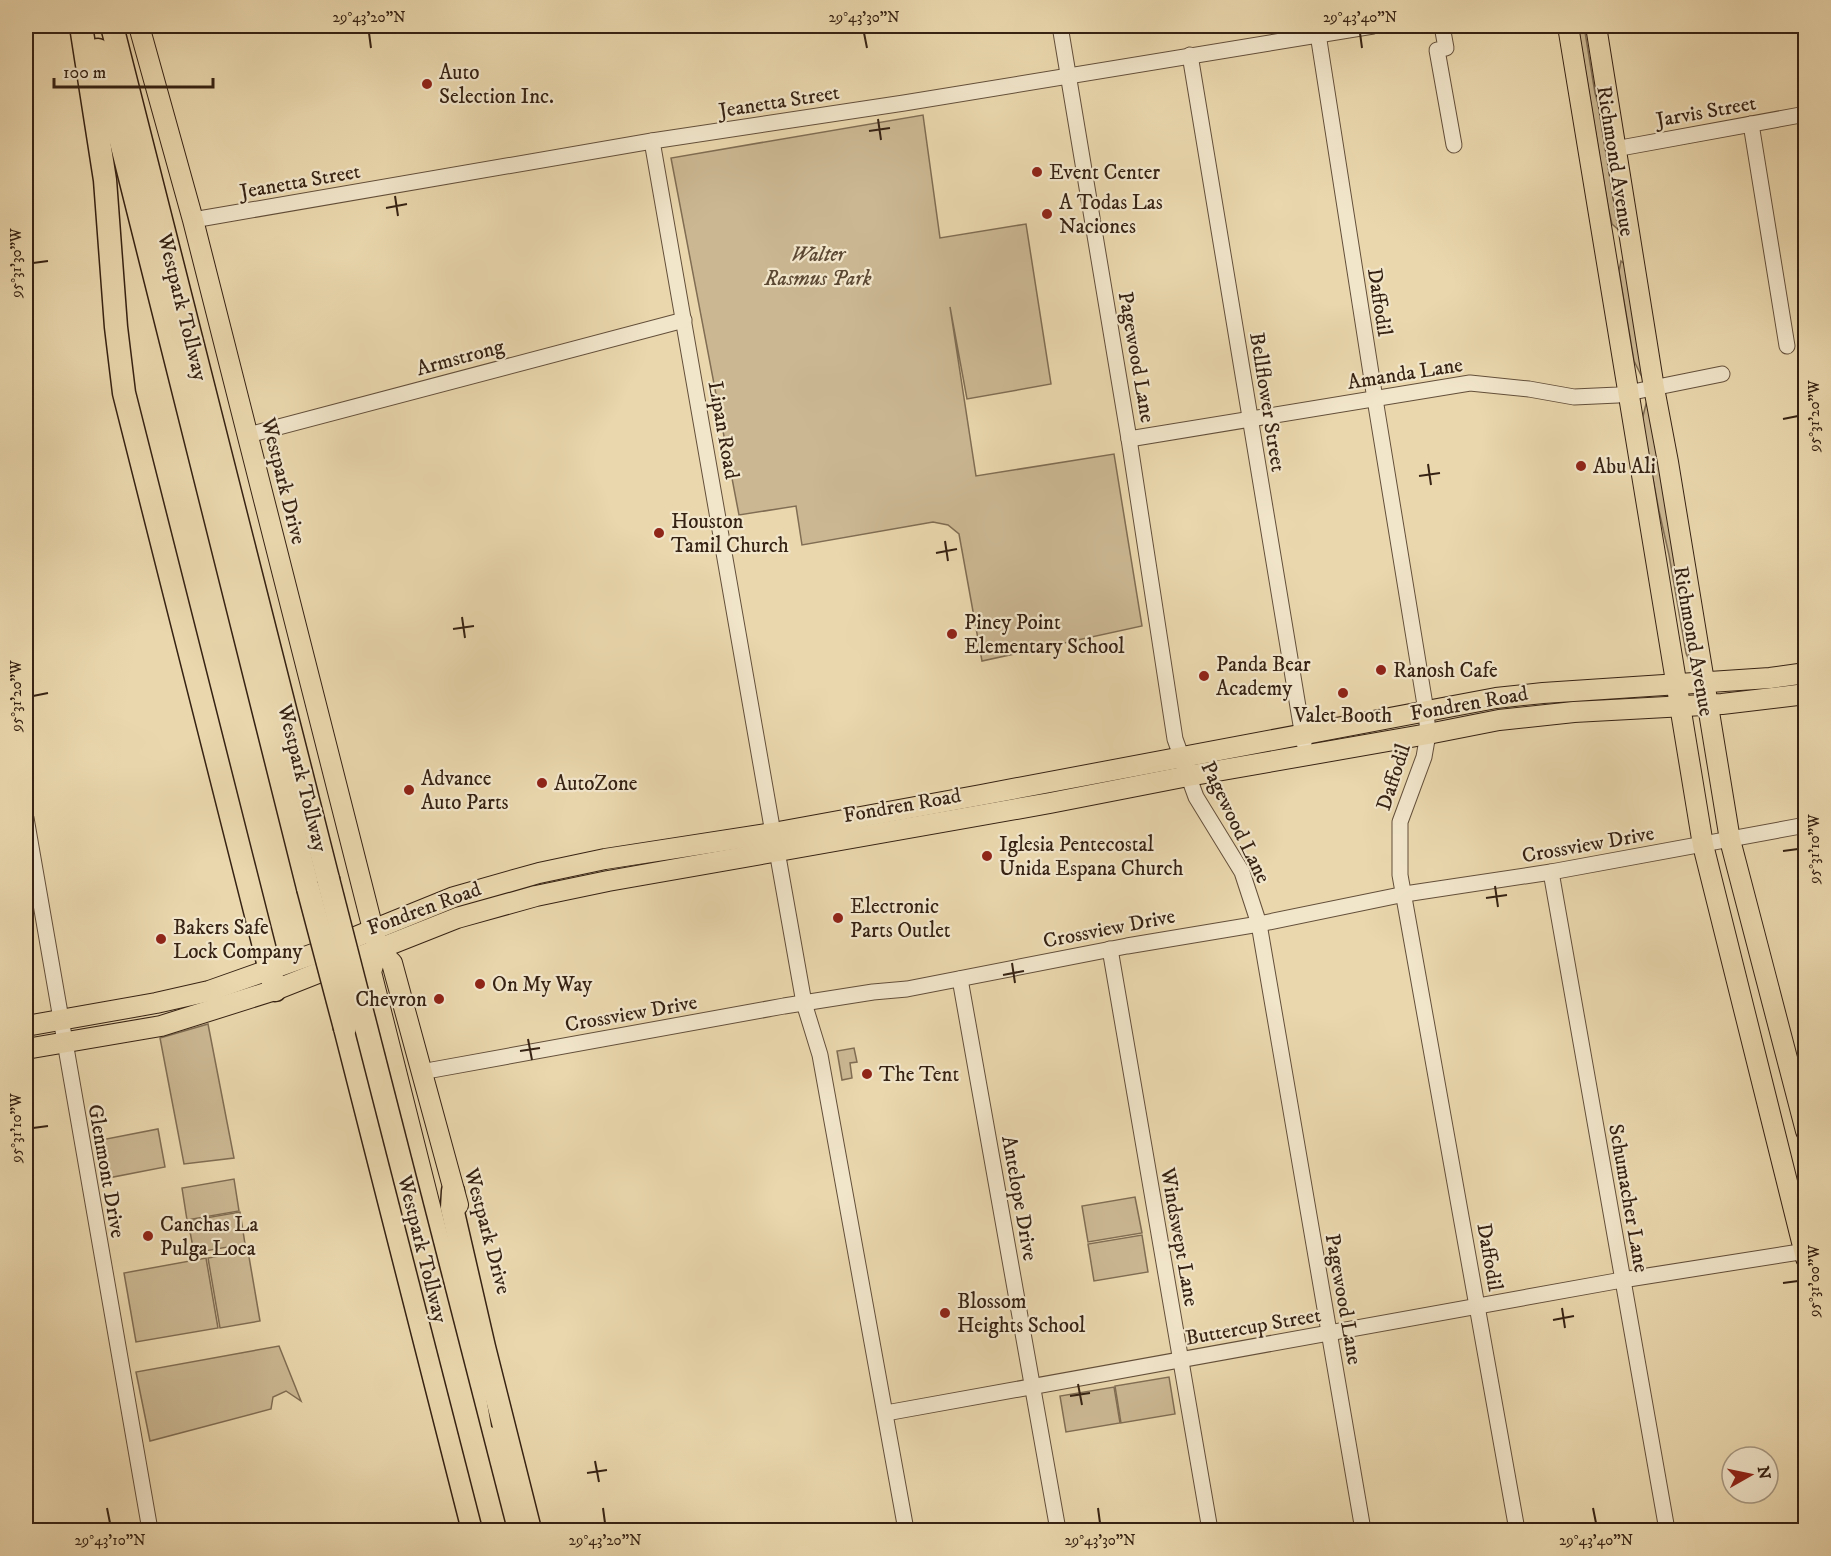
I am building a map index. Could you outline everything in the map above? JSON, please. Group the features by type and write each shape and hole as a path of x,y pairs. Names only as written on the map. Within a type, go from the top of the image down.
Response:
{"highway":[{"path":"81,26 105,180 116,327 124,393 272,980"},
{"name":"Westpark Tollway","path":"92,26 318,883 496,1530"},
{"name":"Westpark Tollway","path":"112,26 318,883 345,1028 473,1530"},
{"path":"455,1202 506,1439 530,1530"},
{"path":"470,1363 496,1530"}],"main road":[{"name":"Westpark Drive","path":"139,26 193,220 378,949 392,963 540,1530"},
{"name":"Richmond Avenue","path":"1568,26 1703,845 1805,1253"},
{"name":"Richmond Avenue","path":"1596,26 1730,840 1806,1131"},
{"name":"Fondren Road","path":"26,1049 161,1026 272,980 373,930 454,897 539,873 605,859 775,842 919,816 1047,783 1496,698 1705,683 1806,673"},
{"name":"Fondren Road","path":"26,1026 272,980 378,949 457,918 484,910 536,896 703,864 733,849 775,842 862,816 919,816 1050,803 1499,720 1806,694"},
{"path":"1047,783 1050,803"},
{"path":"605,859 608,881"},
{"path":"480,890 484,910"},
{"name":"Westpark Drive","path":"378,949 371,972 513,1530"},
{"path":"1736,979 1764,972"},
{"path":"402,1101 428,1143 445,1206 455,1202"},
{"path":"1770,1114 1799,1106"}],"street":[{"name":"Pagewood Lane","path":"1060,26 1129,439 1175,739 1196,797 1242,872 1258,924 1364,1530"},
{"name":"Jeanetta Street","path":"193,220 652,141 904,103 1373,26"},
{"path":"1442,26 1446,48 1437,50 1454,145"},
{"name":"Daffodil","path":"1318,34 1426,711 1428,734 1424,757 1400,822 1400,875 1517,1530"},
{"name":"Bellflower Street","path":"1190,55 1306,755"},
{"name":"Jarvis Street","path":"1615,149 1806,114"},
{"path":"1751,124 1786,346"},
{"name":"Lipan Road","path":"652,141 804,1003 820,1055 906,1530"},
{"name":"Armstrong","path":"248,435 684,320"},
{"name":"Amanda Lane","path":"1129,439 1470,383 1529,388 1574,397 1629,393 1722,374"},
{"name":"Glenmont Drive","path":"26,818 150,1530"},
{"name":"Crossview Drive","path":"421,1072 804,1003 907,989 1179,936 1258,924 1405,894 1551,872 1806,825"},
{"name":"Schumacher Lane","path":"1551,872 1667,1530"},
{"name":"Windswept Lane","path":"1110,949 1210,1530"},
{"name":"Antelope Drive","path":"960,979 1058,1530"},
{"name":"Buttercup Street","path":"886,1413 1478,1308 1622,1280 1805,1253"}],"green space":[{"path":"1578,26 1584,26 1595,93 1602,118 1620,231 1612,224 1608,207"},
{"name":"Walter Rasmus Park","path":"923,115 940,238 1026,224 1051,384 967,399 950,307 976,476 1114,454 1142,626 982,661 959,534 948,525 933,522 802,545 796,506 739,515 671,158"},
{"path":"1621,261 1627,266 1645,357 1642,377 1634,361 1619,271"},
{"path":"1646,404 1656,421 1693,654 1690,663 1686,653 1642,420"},
{"path":"208,1024 234,1158 184,1164 160,1038"},
{"path":"854,1048 857,1062 850,1063 852,1078 842,1080 837,1051"},
{"path":"158,1129 165,1167 108,1178 101,1140"},
{"path":"234,1179 239,1211 187,1220 182,1188"},
{"path":"1135,1197 1142,1233 1088,1242 1082,1206"},
{"path":"240,1212 245,1244 194,1253 188,1221"},
{"path":"1142,1235 1148,1272 1094,1281 1088,1244"},
{"path":"248,1251 260,1321 220,1328 208,1258"},
{"path":"206,1258 218,1328 136,1342 124,1273"},
{"path":"279,1346 301,1401 286,1391 273,1397 271,1409 150,1441 136,1372"},
{"path":"1169,1377 1175,1414 1121,1423 1115,1386"},
{"path":"1114,1387 1120,1423 1066,1432 1060,1396"}],"place":[{"name":"Auto Selection Inc.","path":"427,84"},
{"name":"Event Center","path":"1037,172"},
{"name":"A Todas Las Naciones","path":"1047,214"},
{"name":"Abu Ali","path":"1581,466"},
{"name":"Houston Tamil Church","path":"659,533"},
{"name":"Piney Point Elementary School","path":"952,634"},
{"name":"Ranosh Cafe","path":"1381,670"},
{"name":"Panda Bear Academy","path":"1204,676"},
{"name":"Valet Booth","path":"1343,693"},
{"name":"AutoZone","path":"542,783"},
{"name":"Advance Auto Parts","path":"409,790"},
{"name":"Iglesia Pentecostal Unida Espana Church","path":"987,856"},
{"name":"Electronic Parts Outlet","path":"838,918"},
{"name":"Bakers Safe Lock Company","path":"161,939"},
{"name":"On My Way","path":"480,984"},
{"name":"Chevron","path":"439,999"},
{"name":"The Tent","path":"867,1074"},
{"name":"Canchas La Pulga Loca","path":"148,1236"},
{"name":"Blossom Heights School","path":"945,1313"}]}
